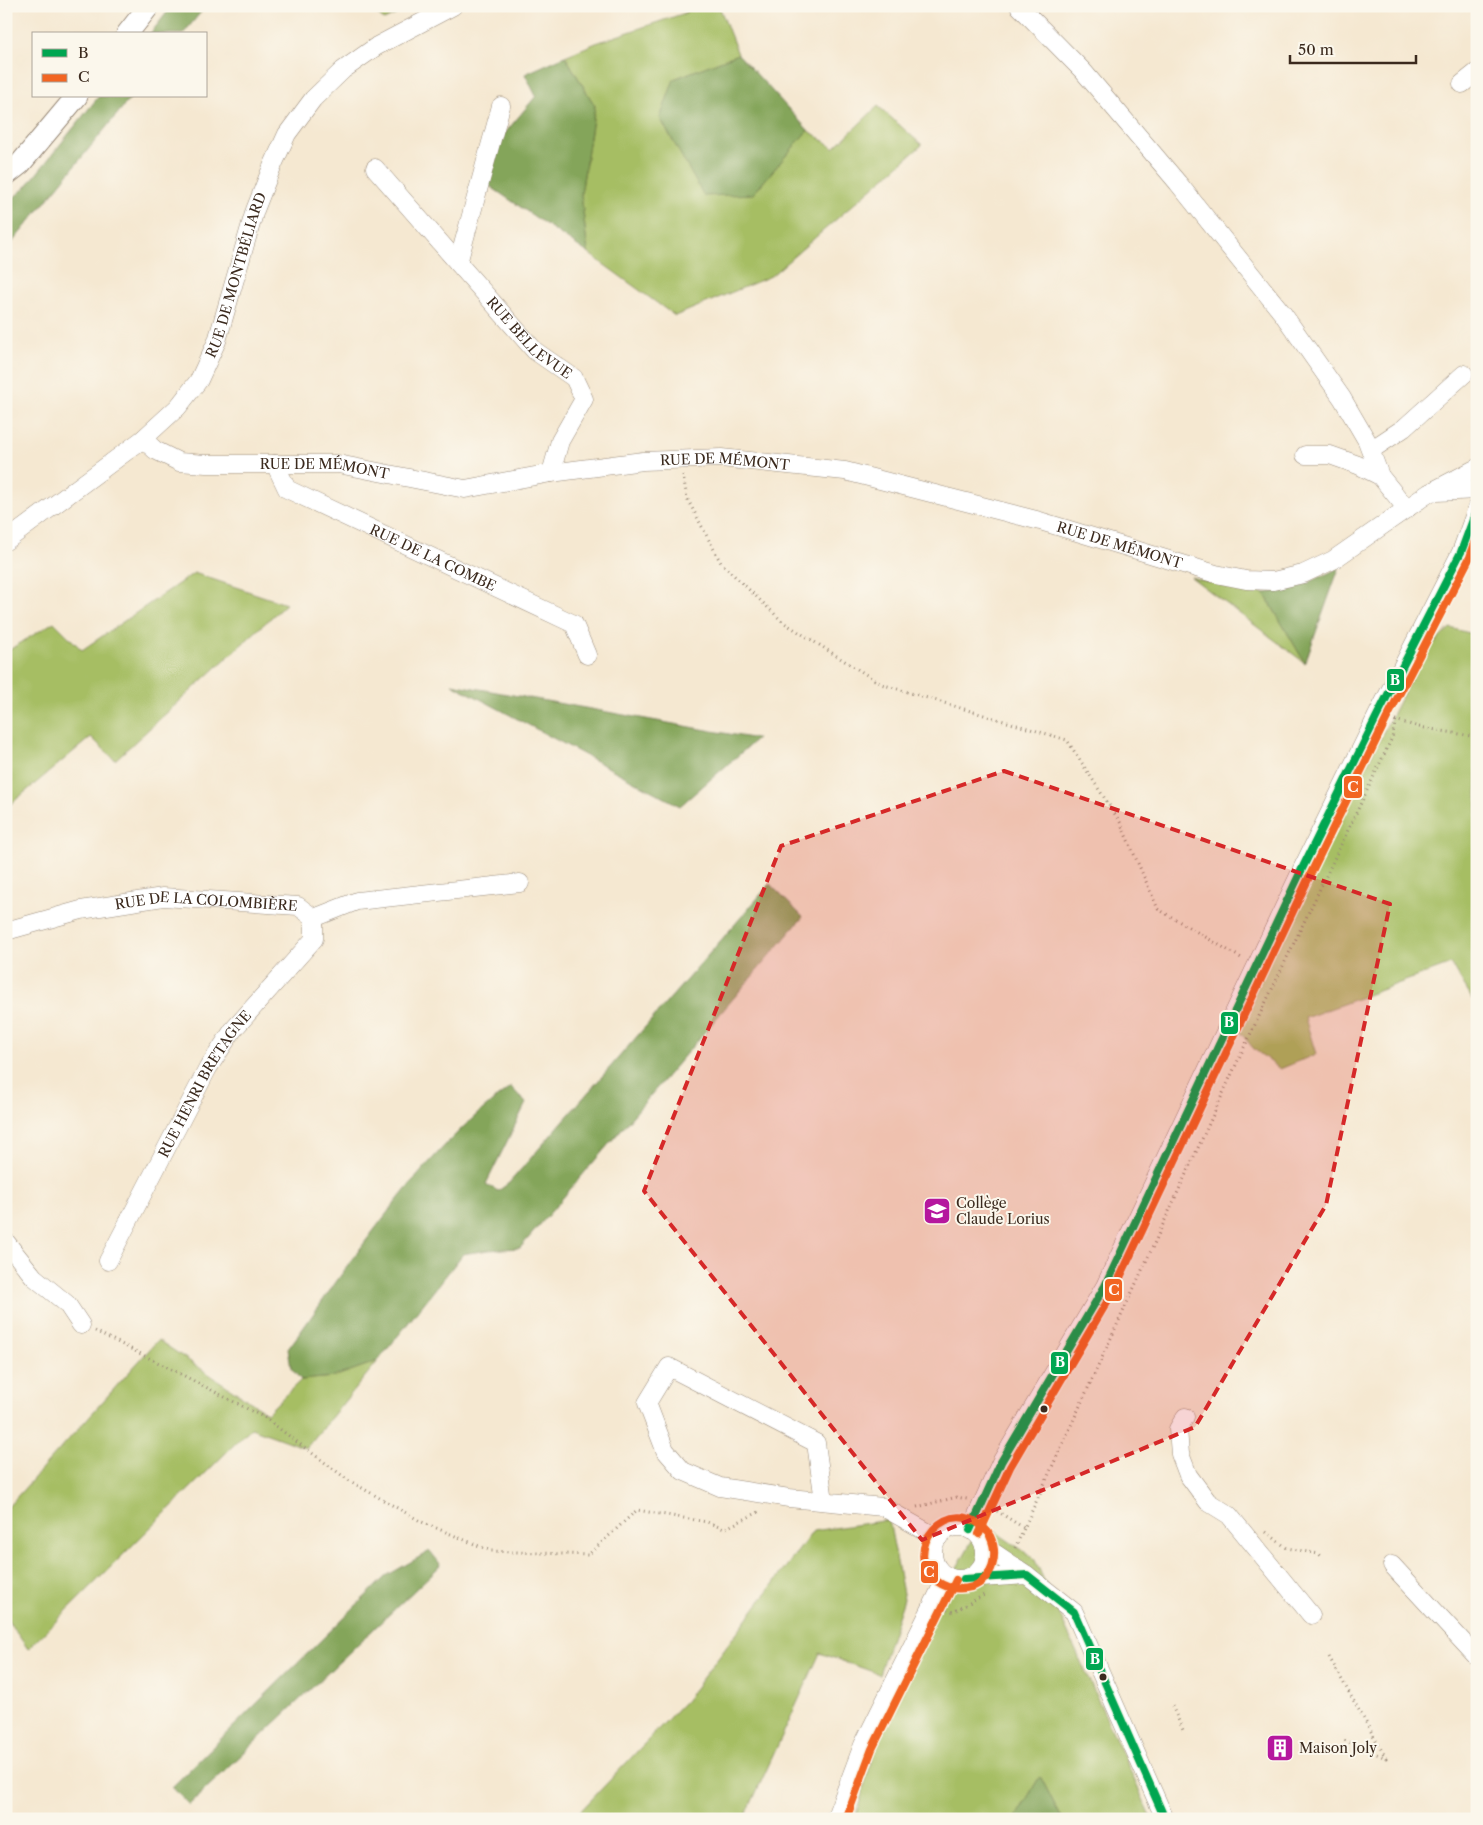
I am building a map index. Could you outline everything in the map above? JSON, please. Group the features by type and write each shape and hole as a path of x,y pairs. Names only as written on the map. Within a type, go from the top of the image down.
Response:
{"main road":[{"path":"129,32 149,6"},
{"path":"6,175 20,164 75,98"},
{"path":"6,157 51,128"}],"street":[{"name":"RUE DE MONTBÉLIARD","path":"6,541 143,439 178,407 200,380 216,341 255,210 272,167 287,134 313,99 343,70 377,46 453,6"},
{"path":"1019,6 1083,71 1182,188 1283,314 1342,398 1370,450 1380,476 1406,509"},
{"path":"1462,84 1477,72"},
{"path":"458,263 501,106"},
{"name":"RUE BELLEVUE","path":"375,168 535,351 574,378 584,399 560,441 552,473"},
{"path":"1370,450 1404,428 1464,374"},
{"name":"RUE DE MÉMONT","path":"143,439 155,450 179,462 206,464 338,464 465,489 552,473 643,460 721,458 845,471 1040,521 1216,574 1246,580 1273,580 1303,574 1333,560 1429,493 1477,468"},
{"path":"1305,455 1330,455 1358,465 1380,476"},
{"name":"RUE DE LA COMBE","path":"275,464 287,489 574,624 586,655"},
{"path":"1429,493 1477,490"},
{"path":"970,1530 1001,1462 1105,1286 1377,716 1461,552 1477,508"},
{"path":"1461,552 1477,530"},
{"name":"RUE DE LA COLOMBIÈRE","path":"6,931 81,910 163,897 298,906 314,918 357,901 520,883"},
{"name":"RUE HENRI BRETAGNE","path":"108,1261 208,1068 234,1030 314,939 314,918"},
{"path":"6,1242 34,1277 67,1304 81,1325"},
{"path":"824,1501 816,1443 669,1367 647,1403 665,1450 683,1471 720,1487 789,1498 883,1507 938,1538"},
{"path":"1185,1418 1178,1429 1180,1454 1188,1475 1208,1502 1229,1515 1311,1615"},
{"path":"1027,1575 956,1578 940,1571 935,1564 934,1546 938,1538 952,1528 961,1527 970,1530 976,1534 984,1546 1027,1575 1074,1612 1165,1819"},
{"path":"836,1819 863,1745 932,1606 956,1578 972,1576 979,1570 985,1555 984,1546"},
{"path":"1392,1565 1477,1657"}],"path":[{"path":"681,459 687,498 721,563 782,622 881,684 1068,740 1120,822 1158,909 1256,967"},
{"path":"1008,1562 1240,1056 1392,738 1395,721 1400,712"},
{"path":"1377,716 1419,727 1477,737"},
{"path":"81,1325 265,1418 348,1480 422,1522 491,1551 588,1556 637,1510 707,1522 724,1529 789,1498"},
{"path":"883,1507 920,1507 957,1497 982,1501 1024,1528"},
{"path":"1261,1528 1287,1548 1319,1554 1323,1558"},
{"path":"932,1606 953,1612 995,1589 998,1577"},
{"path":"1329,1657 1386,1758 1344,1740"},
{"path":"1172,1706 1183,1730"}],"highlighted area":[{"path":"1004,771 1390,904 1326,1205 1195,1427 922,1540 644,1191 781,846"}],"green space":[{"path":"172,6 206,6 185,32 152,32"},
{"path":"367,6 414,6 384,20"},
{"path":"694,6 719,6 738,54 674,79 753,194 808,130 834,148 878,106 922,145 771,276 675,316 588,253 581,194 595,106 565,56 596,43 685,13"},
{"path":"738,54 808,130 753,194 704,196 660,118 674,79"},
{"path":"565,56 595,106 581,194 588,253 488,185 500,139 536,96 525,74"},
{"path":"97,98 130,98 6,250 6,204 26,187"},
{"path":"1339,568 1305,663 1264,593 1295,589"},
{"path":"194,573 286,604 115,760 91,737 6,808 6,652 54,622 82,650"},
{"path":"1191,577 1230,588 1264,593 1305,663"},
{"path":"1450,628 1477,635 1477,1007 1451,964 1305,1018 1316,1054 1280,1069 1254,1049 1233,1024 1424,653"},
{"path":"452,684 757,739 680,806"},
{"path":"770,884 803,917 520,1248 463,1254 378,1361 333,1377 301,1380 291,1368 288,1349 390,1209 447,1143 511,1087 526,1103 486,1184 498,1191 509,1183"},
{"path":"158,1340 267,1413 301,1380 333,1377 378,1361 306,1448 251,1428 28,1649 6,1618 6,1509"},
{"path":"889,1520 904,1599 879,1674 820,1653 744,1819 573,1819 686,1700 813,1531"},
{"path":"982,1523 1034,1558 1152,1819 1062,1819 1040,1776 1017,1819 855,1819 894,1679"},
{"path":"430,1551 441,1565 189,1805 172,1787 386,1576"},
{"path":"1040,1776 1062,1819 1017,1819 1017,1815"}],"transit line":[{"name":"B","path":"970,1530 1001,1462 1105,1286 1302,869 1377,716 1461,552 1477,509"},
{"name":"C","path":"979,1534 1010,1467 1114,1290 1311,873 1386,720 1470,557 1477,538"},
{"name":"C","path":"988,1532 973,1520 958,1517 945,1521 933,1530 926,1542 923,1556 927,1570 942,1584 959,1589 972,1587 985,1578 992,1566 994,1551 990,1536"},
{"name":"B","path":"964,1579 1027,1575 1074,1612 1165,1819"},
{"name":"C","path":"846,1819 872,1749 956,1580"}],"place":[{"name":"Collège Claude Lorius","path":"937,1211"},
{"name":"Maison Joly","path":"1280,1748"}]}
